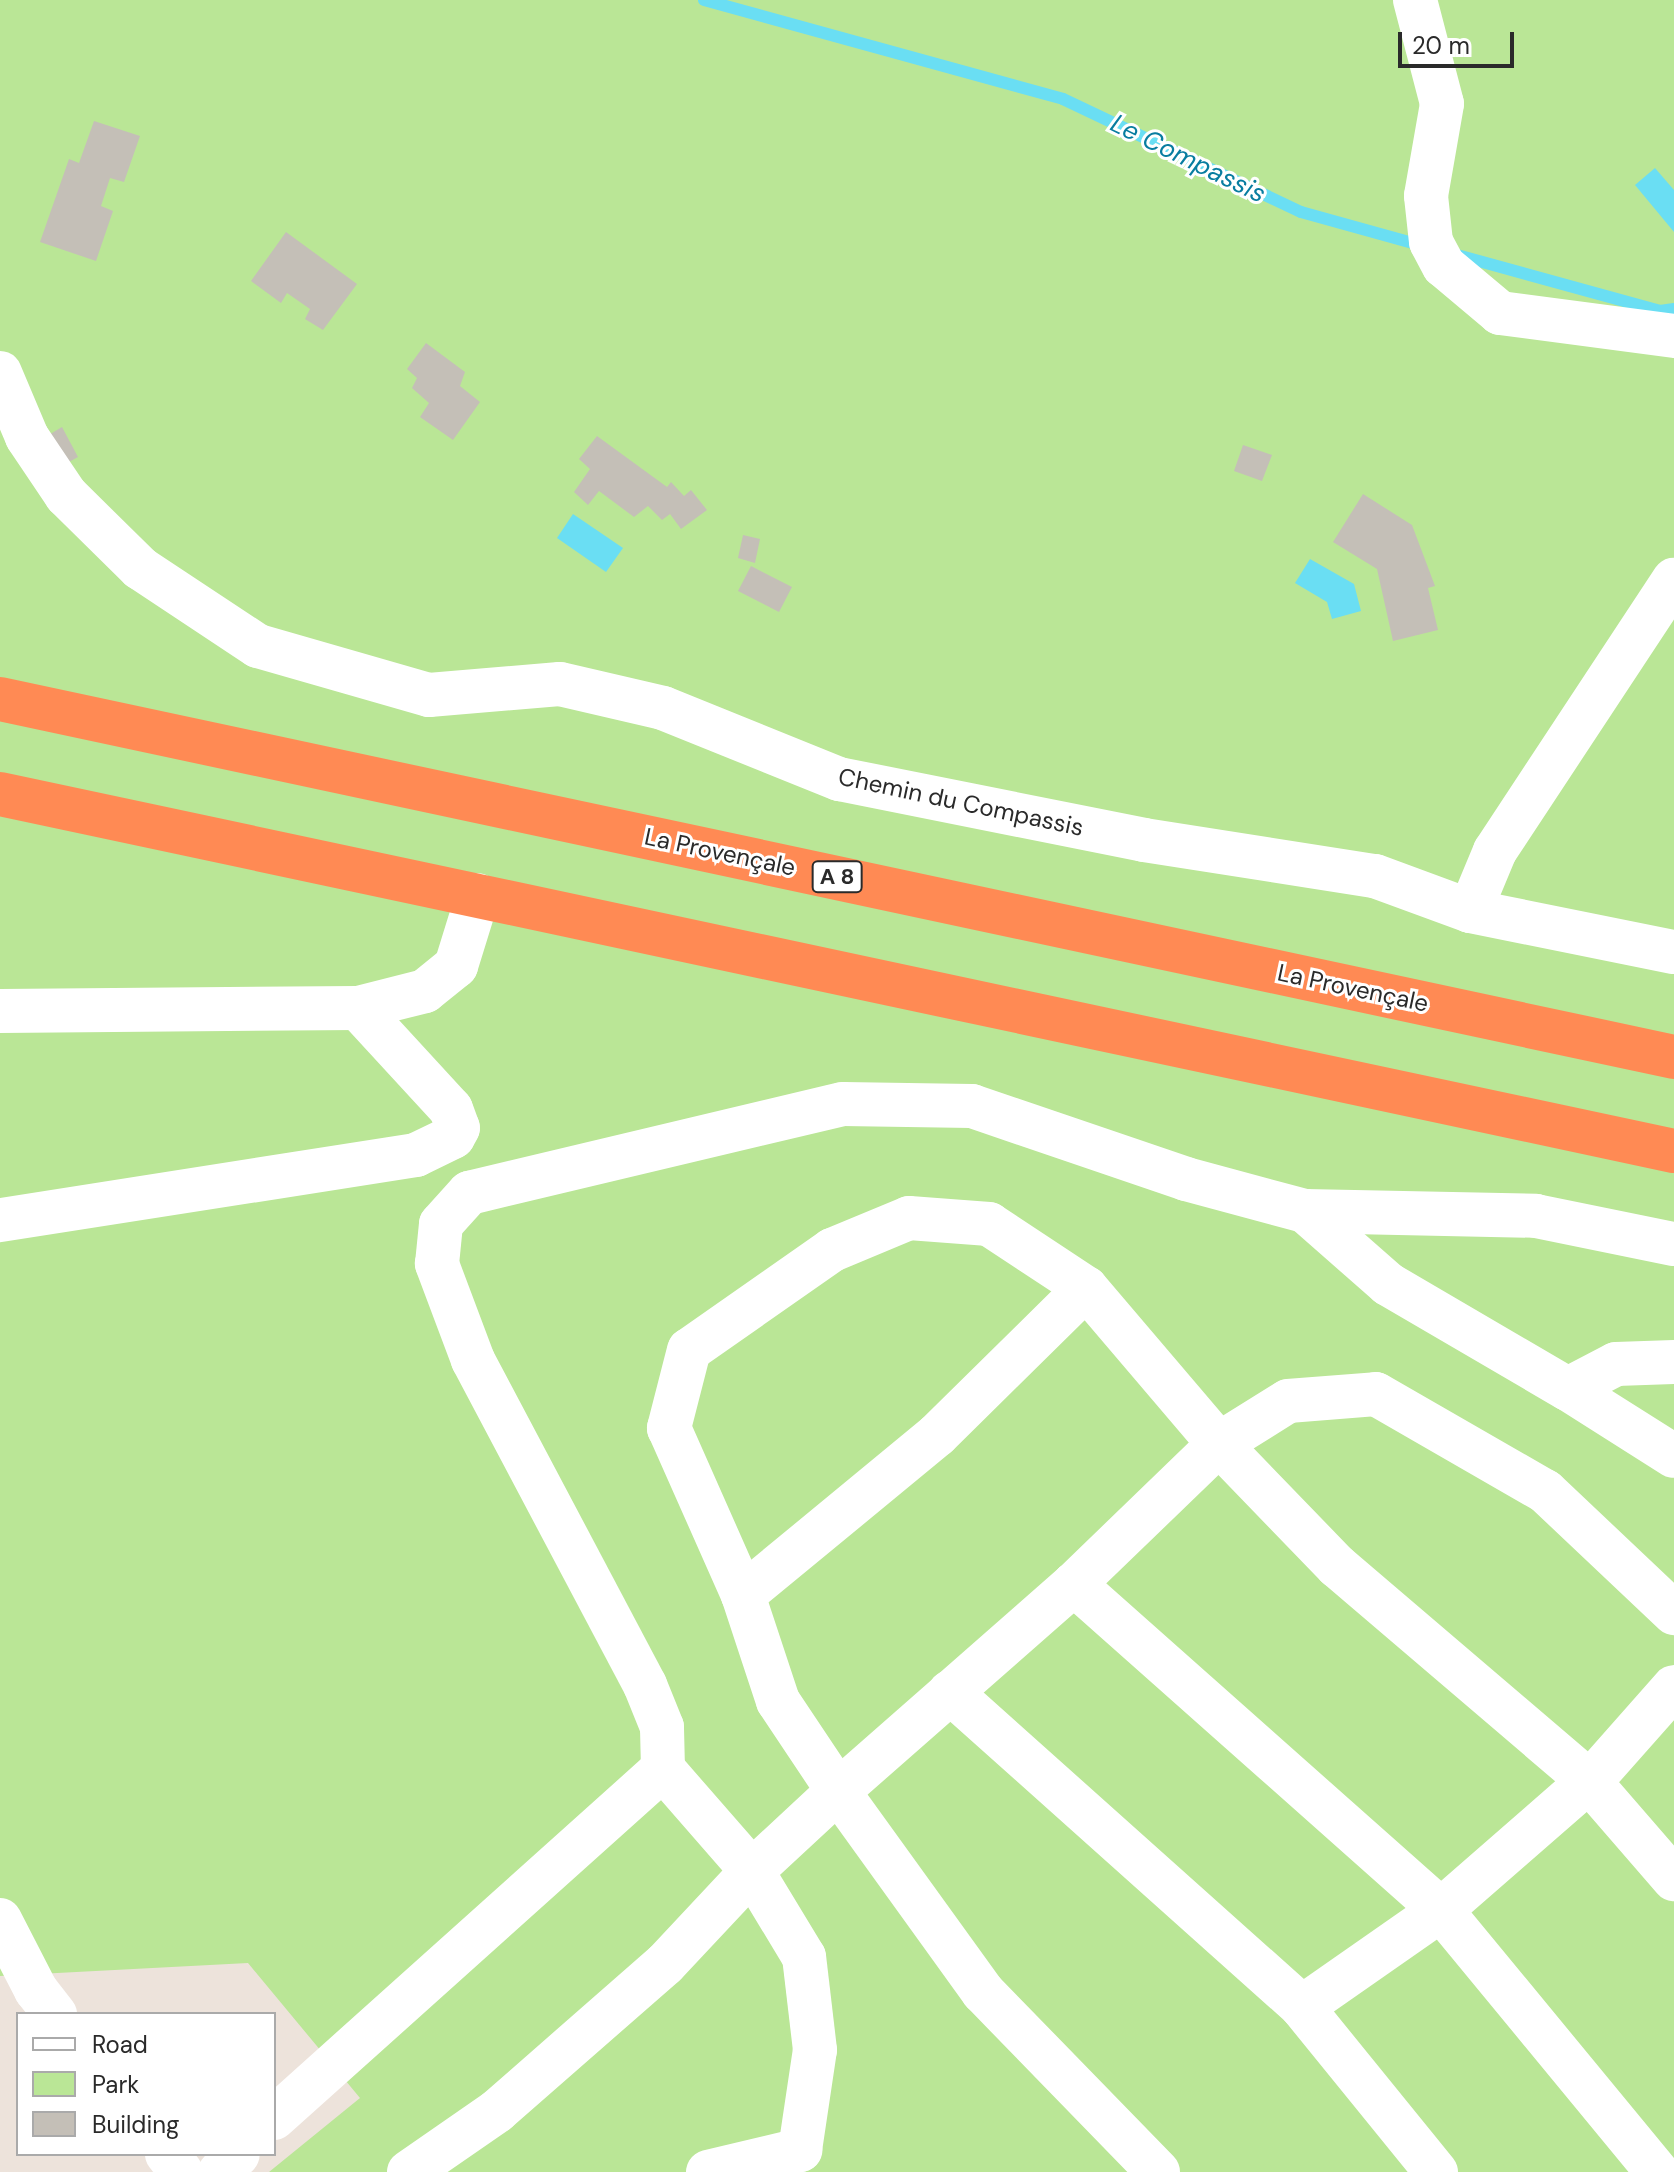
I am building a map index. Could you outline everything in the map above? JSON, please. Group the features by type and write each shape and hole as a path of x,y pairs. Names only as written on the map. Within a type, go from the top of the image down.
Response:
{"highway":[{"name":"La Provençale","path":"0,699 1674,1057"},
{"path":"0,794 1674,1151"}],"street":[{"path":"1415,0 1442,104 1426,196 1431,242 1444,266 1500,313 1674,336"},
{"name":"Chemin du Compassis","path":"0,373 27,437 66,495 140,568 258,646 429,695 560,684 663,708 839,779 1144,840 1375,876 1470,911 1674,952"},
{"path":"1470,911 1495,851 1674,580"},
{"path":"0,1011 358,1008 425,991 456,966 478,895"},
{"path":"0,1220 416,1155 453,1137 457,1117 358,1008"},
{"path":"708,2172 796,2161 815,2050 804,1957 752,1871 663,1769 662,1727 645,1685 473,1360 437,1264 441,1224 469,1193 843,1104 972,1106 1186,1179 1305,1211 1536,1216 1674,1244"},
{"path":"1305,1211 1388,1284 1568,1389 1674,1456"},
{"path":"1158,2172 983,1992 838,1791 778,1701 743,1595 669,1428 689,1350 832,1250 909,1218 989,1224 1086,1288 1219,1444 1337,1566 1589,1781 1674,1879"},
{"path":"743,1595 937,1435 1086,1288"},
{"path":"1568,1389 1616,1364 1674,1362"},
{"path":"409,2172 497,2111 653,1974 752,1871 838,1791 1074,1584 1219,1444 1288,1401 1376,1394 1545,1491 1674,1613"},
{"path":"1074,1584 1441,1910 1657,2172"},
{"path":"1302,2007 1441,1910 1589,1781 1674,1687"},
{"path":"950,1692 1302,2007 1436,2172"},
{"path":"276,2116 663,1769"},
{"path":"0,1920 36,1990 53,2012"},
{"path":"169,2156 181,2172"},
{"path":"220,2172 236,2156"}],"green space":[{"path":"0,0 1674,0 1674,2172 269,2172 360,2098 248,1963 0,1976"}],"water":[{"path":"1655,168 1674,190 1674,232 1635,185"},
{"path":"573,514 623,548 606,572 557,538"},
{"path":"1310,559 1354,584 1361,611 1332,619 1327,602 1295,583"}],"building":[{"path":"94,121 140,136 124,182 110,178 101,206 113,211 96,261 40,242 69,159 79,163"},
{"path":"286,232 357,284 323,330 305,319 310,309 287,293 281,303 251,281"},
{"path":"426,343 465,372 460,386 480,402 453,440 420,417 429,403 412,388 417,378 407,369"},
{"path":"62,427 78,457 54,470 37,442"},
{"path":"597,436 667,487 671,482 684,496 691,490 707,510 681,529 670,514 662,520 648,506 634,517 599,491 588,505 574,492 590,469 579,459"},
{"path":"1243,445 1272,455 1262,481 1234,471"},
{"path":"1363,494 1412,525 1435,586 1428,588 1438,630 1393,641 1377,569 1333,542"},
{"path":"743,535 760,539 755,563 738,558"},
{"path":"751,566 792,587 779,612 738,591"}],"waterway":[{"name":"Le Compassis","path":"704,0 1063,99 1301,212 1424,246"},
{"name":"Le Compassis","path":"1457,255 1660,311 1674,309"}]}
